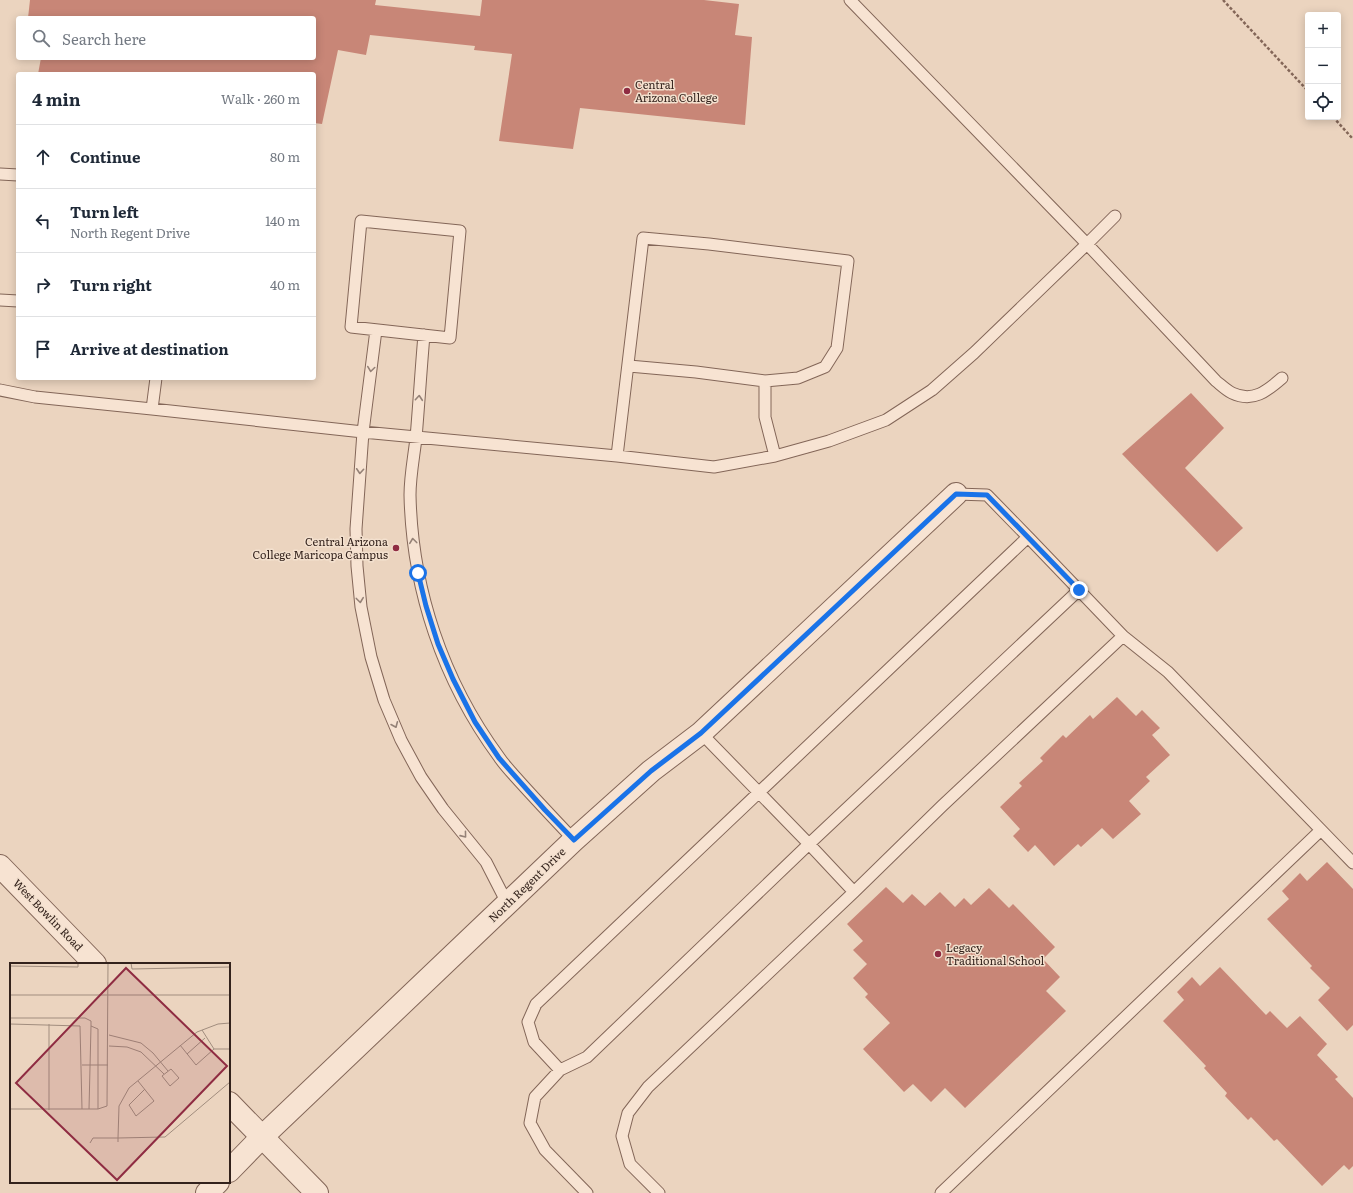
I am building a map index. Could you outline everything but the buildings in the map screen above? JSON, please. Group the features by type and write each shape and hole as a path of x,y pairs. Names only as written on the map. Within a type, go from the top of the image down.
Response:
{"street":[{"name":"North Regent Drive","path":"230,1170 262,1137 574,840 651,771 701,733 956,494"},
{"name":"West Bowlin Road","path":"0,866 94,963"},
{"path":"230,1104 317,1193"},
{"path":"208,1193 217,1183"}],"lane":[{"path":"850,0 1087,244 1216,381 1232,393 1250,397 1267,391 1282,378"},
{"path":"0,174 16,175"},
{"path":"0,390 35,397 714,467 775,456 829,441 886,420 932,390 974,353 1115,216"},
{"path":"362,221 460,231 450,338 376,330 351,327 362,221"},
{"path":"617,456 629,366 643,238 848,260 837,348 825,367 798,378 765,380 629,366"},
{"path":"0,300 16,301"},
{"path":"376,330 363,432 356,529 356,566 361,607 371,657 384,700 401,740 421,777 443,809 486,862 507,903"},
{"path":"424,335 410,493 412,532 418,573 426,606 438,644 453,679 475,722 499,758 574,840"},
{"path":"152,408 156,380"},
{"path":"765,380 765,417 775,456"},
{"path":"956,494 987,495 1123,636 1168,672 1353,863"},
{"path":"560,1070 534,1042 528,1022 536,1004 1028,537"},
{"path":"586,1193 545,1150 530,1123 535,1097 560,1070 587,1057 809,844 1079,590"},
{"path":"659,1193 630,1164 622,1136 628,1113 648,1088 942,806 1123,636"},
{"path":"701,733 854,892"},
{"path":"941,1193 1321,830"}],"path":[{"path":"1223,0 1305,88"},
{"path":"1336,120 1353,139"}],"place":[{"name":"Central Arizona College","path":"627,91"},
{"name":"Central Arizona College Maricopa Campus","path":"396,548"},
{"name":"Legacy Traditional School","path":"938,954"}],"route":[{"path":"418,573 426,606 438,644 453,679 475,722 499,758 574,840 651,771 701,733 956,494 987,495 1079,590"}]}
